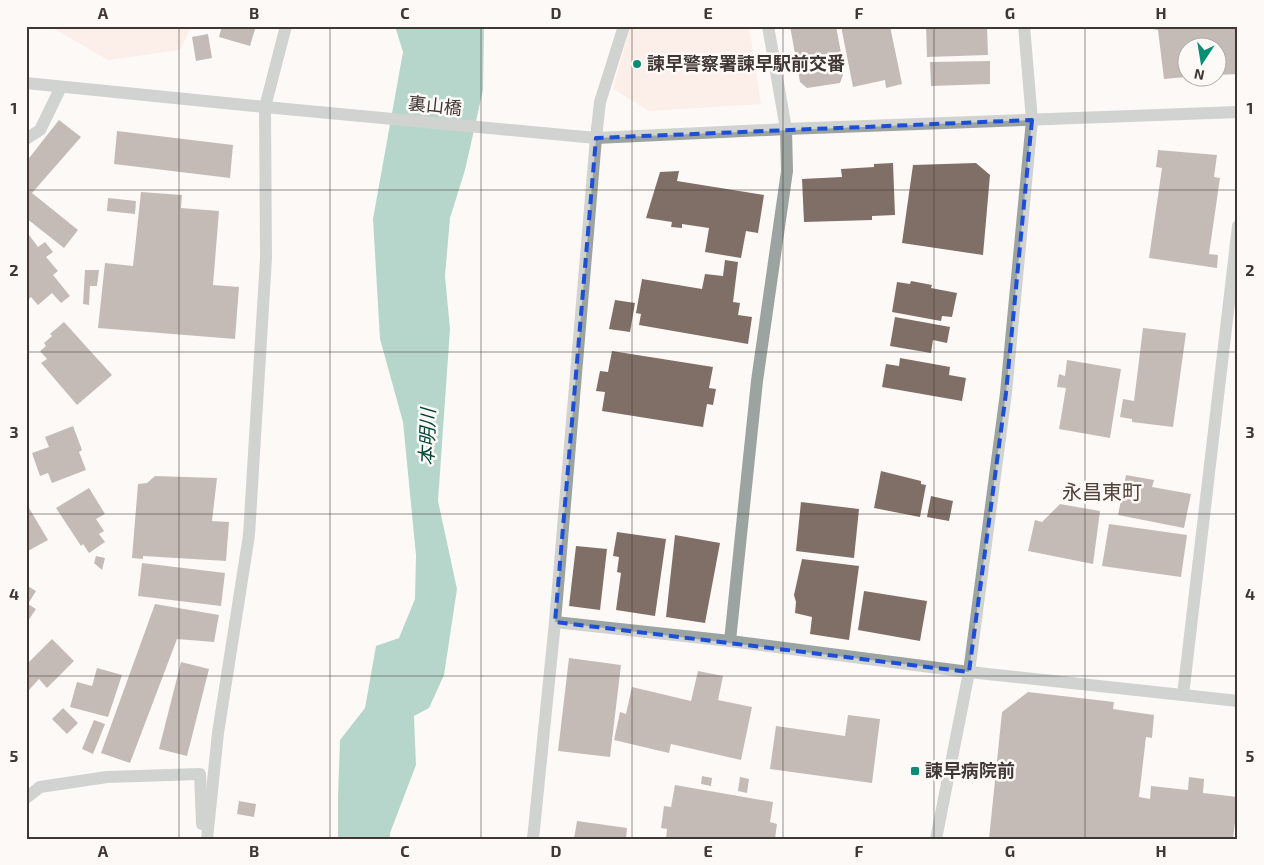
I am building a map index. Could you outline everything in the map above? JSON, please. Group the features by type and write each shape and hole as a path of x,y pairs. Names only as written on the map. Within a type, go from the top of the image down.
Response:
{"street":[{"path":"207,839 218,732 250,535 266,258 265,107 286,26"},
{"path":"533,839 555,622 600,102 624,26"},
{"path":"730,641 757,381 786,171 786,129 768,26"},
{"path":"936,839 969,672 1006,394 1032,120 1024,26"},
{"name":"裏山橋","path":"26,83 596,138 1238,112"},
{"path":"26,139 40,130 61,86"},
{"path":"1183,695 1238,226"},
{"path":"555,622 730,641 969,672 1238,701"},
{"path":"26,798 40,787 107,777 200,774 203,839"}],"highlighted area":[{"path":"1032,120 1006,393 969,672 555,622 596,138"}],"shaded area":[{"path":"49,26 192,26 180,50 108,60"},
{"path":"630,26 749,26 761,104 649,111 613,89"}],"water":[{"name":"本明川","path":"395,26 484,26 483,90 465,170 450,218 445,276 450,329 438,501 457,589 444,675 429,708 414,716 416,765 390,833 390,839 338,839 340,740 365,708 376,646 399,638 415,599 416,555 403,422 380,339 373,219 403,52"}],"building":[{"path":"222,26 256,26 250,46 219,37"},
{"path":"790,26 836,26 843,64 843,75 840,83 807,88 800,82"},
{"path":"841,26 890,26 902,84 886,88 885,80 853,87"},
{"path":"926,26 987,26 988,55 927,57"},
{"path":"1238,26 1238,74 1226,75 1226,38 1176,38 1176,78 1164,79 1158,30 1142,27"},
{"path":"208,34 212,58 196,61 192,37"},
{"path":"990,61 990,84 931,86 930,62"},
{"path":"59,120 81,137 32,193 78,230 64,248 26,218 26,162"},
{"path":"117,131 233,145 230,178 114,164"},
{"path":"1158,150 1217,155 1214,177 1220,178 1209,254 1218,255 1217,268 1149,258 1162,168 1156,167"},
{"path":"893,163 895,215 872,216 872,220 804,222 802,179 842,177 841,169 874,167 874,164"},
{"path":"976,163 990,175 983,255 902,243 913,165"},
{"path":"679,171 677,181 764,195 758,233 746,231 741,258 705,252 709,228 682,224 682,228 671,227 672,222 646,218 660,172"},
{"path":"141,192 182,195 181,208 219,211 213,285 239,287 235,339 98,328 105,263 133,266"},
{"path":"108,198 136,201 135,214 107,211"},
{"path":"26,231 38,247 45,242 53,252 46,257 58,271 53,275 70,296 61,303 52,293 38,305 31,297 26,301"},
{"path":"725,260 738,262 733,302 740,303 738,315 752,317 748,344 639,325 641,314 636,313 642,279 702,289 705,274 723,276"},
{"path":"85,270 99,270 97,286 90,286 89,305 83,304"},
{"path":"911,281 932,285 931,288 957,293 952,317 942,316 941,321 892,312 897,282 910,284"},
{"path":"615,300 635,303 630,332 609,329"},
{"path":"895,317 950,327 947,343 933,340 931,353 890,346"},
{"path":"64,322 112,375 77,405 41,363 47,359 40,351 46,346 44,343 52,336 50,334"},
{"path":"1143,328 1186,333 1173,427 1132,422 1132,419 1120,417 1123,399 1134,401"},
{"path":"612,351 713,367 709,388 716,389 713,405 707,404 703,427 602,411 605,392 596,391 600,371 608,372"},
{"path":"900,358 950,367 949,375 966,378 962,401 882,387 886,364 899,366"},
{"path":"1067,360 1121,369 1110,438 1059,429 1066,388 1057,387 1059,374 1065,376"},
{"path":"73,426 82,450 79,452 86,470 52,483 48,473 40,476 32,453 49,447 45,437"},
{"path":"881,471 921,481 921,484 926,485 920,517 874,508"},
{"path":"1126,475 1154,480 1152,487 1191,494 1184,528 1118,515"},
{"path":"155,476 217,478 212,521 229,522 226,561 143,556 143,559 132,558 138,484 147,483"},
{"path":"89,488 105,514 96,519 104,531 99,534 105,542 89,553 83,544 81,546 56,508"},
{"path":"931,496 953,501 949,521 927,517"},
{"path":"801,502 859,509 854,558 796,551"},
{"path":"1060,504 1100,511 1093,564 1028,551 1035,520 1042,522"},
{"path":"29,508 48,540 26,552 26,510"},
{"path":"1109,524 1187,535 1181,577 1102,566"},
{"path":"617,532 666,539 655,616 616,610 621,573 617,572 619,557 613,556"},
{"path":"675,535 720,543 705,623 666,617"},
{"path":"576,546 607,549 600,610 569,606"},
{"path":"96,556 105,558 102,570 94,563"},
{"path":"802,559 859,566 849,640 810,634 812,617 795,613 796,602 794,595"},
{"path":"142,563 225,573 221,606 138,596"},
{"path":"26,585 36,591 28,604 36,609 26,624"},
{"path":"864,591 927,601 920,641 858,630"},
{"path":"155,604 219,615 214,642 177,639 130,763 101,753"},
{"path":"52,639 74,661 47,688 39,679 29,690 26,687 26,665"},
{"path":"569,658 621,665 610,757 558,751"},
{"path":"181,662 209,669 187,756 159,749"},
{"path":"97,668 122,675 108,717 70,707 77,682 92,686"},
{"path":"698,671 723,676 718,700 752,707 741,760 671,744 669,753 614,740 620,712 626,714 632,687 691,701"},
{"path":"1028,692 1114,702 1113,709 1154,715 1152,738 1146,737 1139,797 1150,799 1151,786 1188,790 1189,777 1204,779 1203,793 1238,797 1233,839 989,839 1002,712"},
{"path":"63,708 78,723 67,734 52,719"},
{"path":"848,715 880,719 872,783 770,769 776,726 845,736"},
{"path":"94,720 105,724 93,754 82,749"},
{"path":"702,776 712,778 711,786 701,784"},
{"path":"740,777 749,779 747,793 738,791"},
{"path":"675,785 773,802 770,822 777,824 775,839 666,839 667,829 661,828 664,806 671,807"},
{"path":"239,801 256,804 254,817 237,814"},
{"path":"577,821 627,828 626,839 574,839"}],"place":[{"name":"諫早警察署諫早駅前交番","path":"637,64"},
{"name":"諫早病院前","path":"915,771"}],"district":[{"name":"永昌東町","path":"1102,492"}]}
